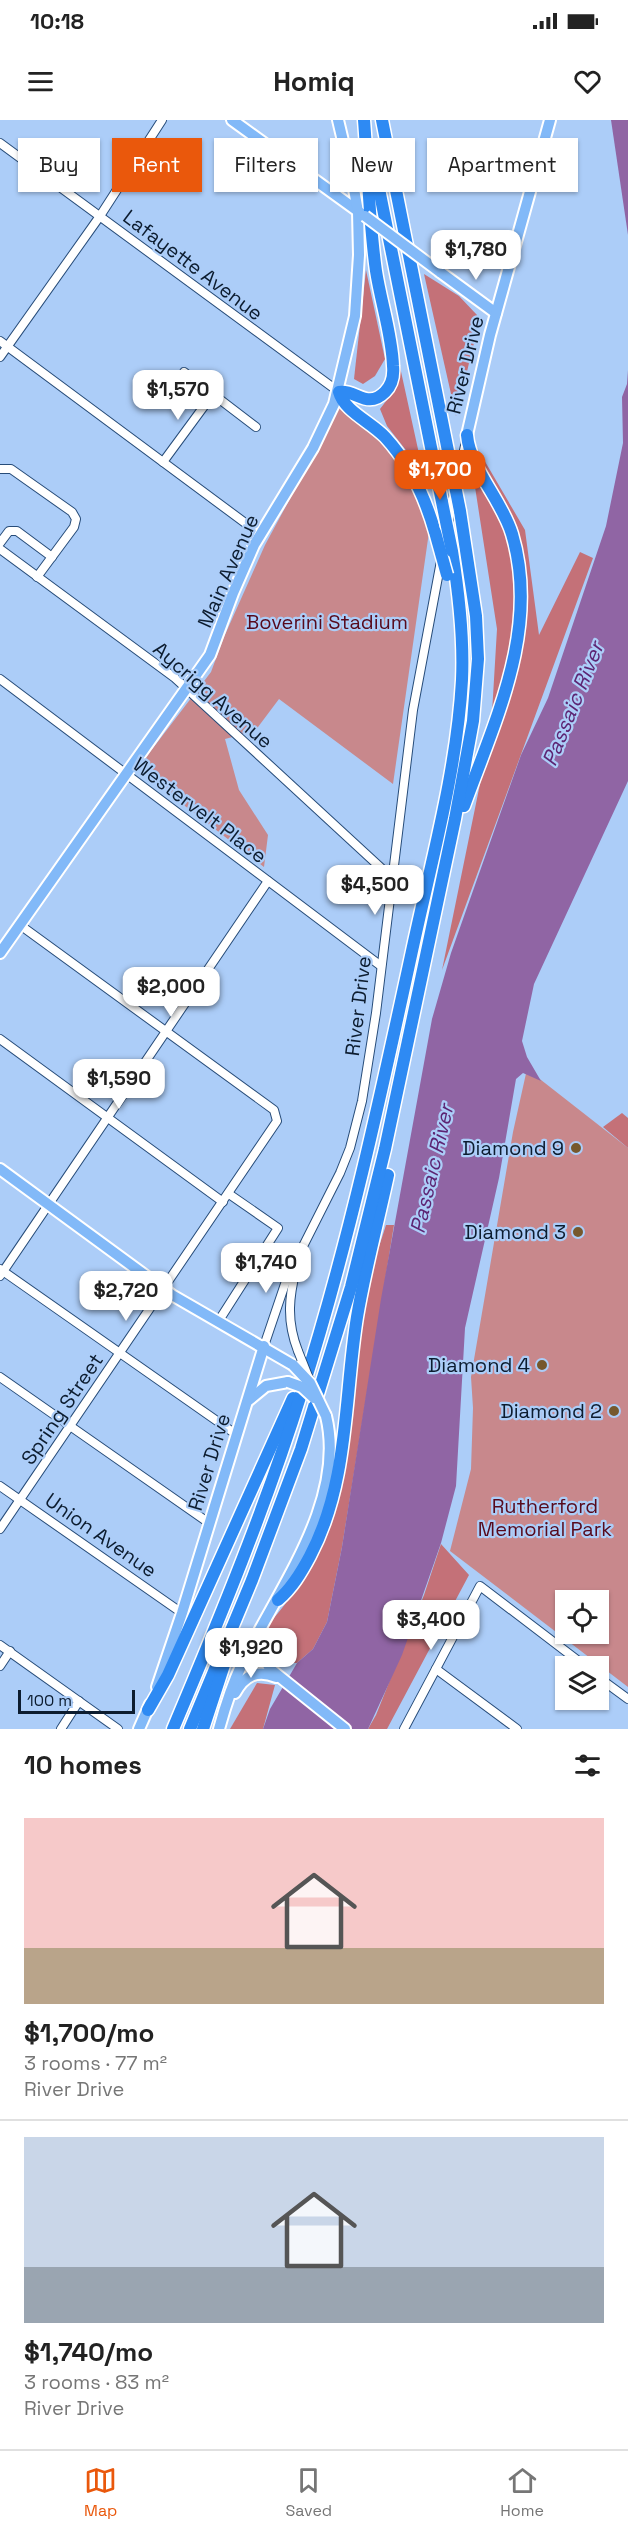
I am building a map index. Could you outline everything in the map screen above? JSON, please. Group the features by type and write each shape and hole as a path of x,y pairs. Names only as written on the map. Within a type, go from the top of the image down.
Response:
{"highway":[{"path":"365,120 376,268 393,357 393,374 388,389 377,398 363,399 347,392 339,392 344,404 374,426 404,461 425,501 447,576 463,659"},
{"path":"173,1729 257,1522 319,1336 370,1146 441,816 458,720 463,659 461,618 452,552 365,120"},
{"path":"190,1729 291,1476 330,1359 368,1223 470,742 477,680 476,616 460,511 382,120"},
{"path":"449,847 511,674 522,606 520,571 511,530 498,500 473,457 467,435"},
{"path":"278,1600 294,1583 312,1552 324,1523 337,1479 343,1450 357,1316 387,1175 403,1066"},
{"path":"148,1710 168,1675 319,1336"},
{"path":"203,1729 241,1606"}],"main road":[{"path":"232,120 496,313"},
{"name":"Main Avenue","path":"0,953 210,655 233,593 260,534 313,448 339,392 356,307 361,214 338,120"},
{"path":"542,138 543,120"},
{"name":"River Drive","path":"544,138 550,120"},
{"name":"River Drive","path":"467,435 496,313 529,192"},
{"path":"0,1168 164,1289 293,1365 314,1390 326,1416 331,1450 323,1490 307,1536 278,1600 236,1677 220,1726"},
{"name":"River Drive","path":"139,1729 148,1710 182,1613 264,1346"},
{"path":"244,1409 259,1389 273,1383 288,1383 302,1387 309,1392 326,1416"},
{"path":"262,1627 262,1657 270,1669 345,1729"},
{"path":"220,1726 238,1687 248,1677 261,1673 282,1680"}],"street":[{"path":"0,357 100,216 162,120"},
{"name":"Lafayette Avenue","path":"0,143 339,392"},
{"path":"0,341 260,534"},
{"path":"184,372 256,427"},
{"path":"163,462 213,394"},
{"name":"River Drive","path":"264,1346 282,1289 340,1173 357,1123 368,1074 414,704 467,435"},
{"path":"0,469 11,469 74,515 74,527 37,577"},
{"path":"0,543 9,531 17,531 52,557"},
{"name":"Aycrigg Avenue","path":"0,549 188,689 393,879"},
{"name":"Westervelt Place","path":"2,684 381,966"},
{"path":"237,1435 1,1272 268,881"},
{"path":"20,924 167,1030"},
{"name":"Spring Street","path":"0,1529 277,1121 274,1110 167,1030"},
{"path":"0,1039 223,1202"},
{"path":"218,1322 278,1228 229,1194"},
{"path":"300,1256 290,1293 288,1312 291,1332 314,1390"},
{"path":"0,1377 209,1523"},
{"name":"Union Avenue","path":"0,1486 182,1613"},
{"path":"404,1729 480,1586 572,1656"},
{"path":"0,1645 118,1729"},
{"path":"0,1666 10,1651"},
{"path":"436,1669 516,1729"},
{"path":"609,1685 628,1699"},
{"path":"61,1729 79,1701"}],"green space":[{"name":"Boverini Stadium","path":"339,408 371,427 413,480 429,532 393,784 279,699 255,731 225,739 239,790 268,835 264,867 137,769 211,672 265,545"},
{"name":"Rutherford Memorial Park","path":"527,1069 628,1148 628,1687 609,1672 609,1656 587,1656 572,1644 609,1644 609,1590 555,1590 555,1631 450,1551 471,1469 473,1408 471,1377 513,1132"}],"shaded area":[{"path":"366,270 385,359 375,376 363,384 354,379"},
{"path":"424,274 459,296 477,315 475,339 456,416"},
{"path":"400,367 423,472 387,426 380,409 393,392"},
{"path":"473,441 525,530 539,635 580,552 593,558 442,970 491,730 497,629 475,487"},
{"path":"622,1113 628,1118 628,1148 603,1127"},
{"path":"386,1225 394,1225 342,1547 327,1622 313,1649 297,1663 282,1663 270,1653 267,1626 305,1576 321,1549 332,1521 345,1460 363,1307 369,1277"},
{"path":"441,1544 469,1575 387,1729 368,1729 376,1715 424,1595"},
{"path":"257,1683 275,1685 263,1729 230,1729"}],"water":[{"path":"611,120 628,120 628,235"},
{"name":"Passaic River","path":"628,370 628,781 534,984 522,1041 527,1057 541,1081 523,1073 516,1079 499,1178 465,1328 456,1486 441,1543 402,1655 368,1729 263,1729 270,1709 297,1663 313,1649 327,1622 342,1547 381,1299 432,1019 451,953 521,755 548,698 606,526 623,443 622,397 627,384"}],"place":[{"name":"Diamond 9","path":"576,1148"},
{"name":"Diamond 3","path":"578,1232"},
{"name":"Diamond 4","path":"542,1365"},
{"name":"Diamond 2","path":"614,1411"}]}
